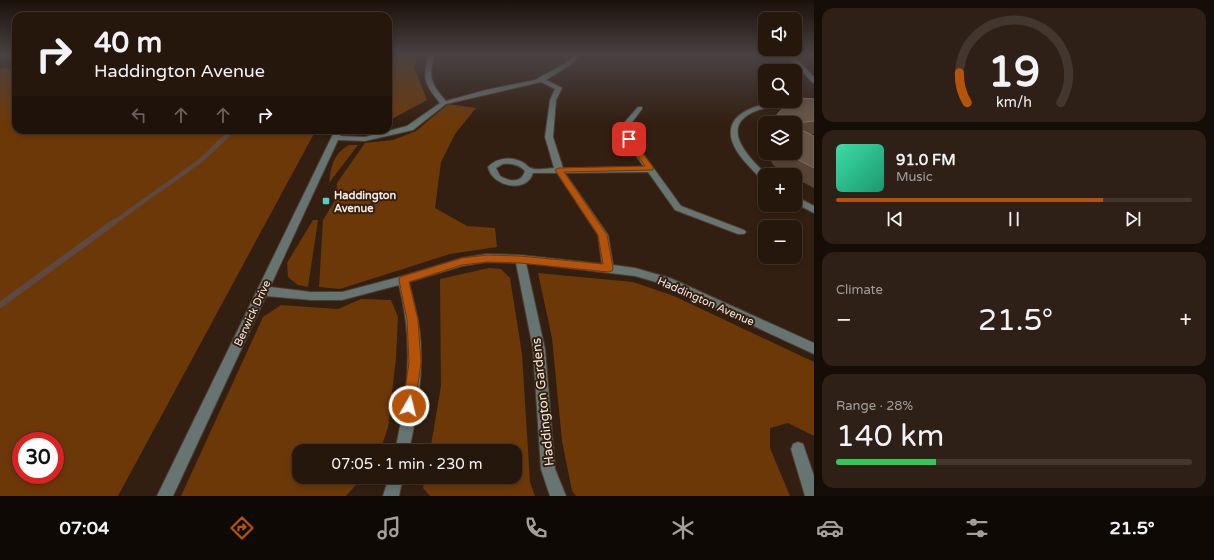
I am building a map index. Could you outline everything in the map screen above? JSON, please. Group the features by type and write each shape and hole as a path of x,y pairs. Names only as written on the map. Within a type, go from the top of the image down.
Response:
{"street":[{"path":"428,77 428,85 444,103"},
{"path":"392,132 410,128 444,103 486,92 516,88 546,77"},
{"path":"541,80 550,82 559,88 553,100 549,137 559,170 603,235 608,268"},
{"path":"758,172 740,150 735,137 735,125 741,115 752,109 770,103 814,101"},
{"path":"640,108 622,130 678,208 741,232"},
{"path":"337,134 365,139 385,134"},
{"name":"Berwick Drive","path":"165,496 337,134"},
{"path":"529,171 650,169"},
{"path":"802,203 814,210"},
{"name":"Haddington Avenue","path":"263,291 310,296 342,296 404,280 462,262 487,258 520,259 608,268 635,272 666,281 814,349"},
{"name":"Haddington Gardens","path":"520,259 539,349 548,469 558,496"},
{"path":"403,444 415,362 412,320 404,280"},
{"path":"798,449 814,496"},
{"path":"391,496 394,484"}],"shaded area":[{"path":"0,77 12,77 12,134 314,134 118,496 0,496"},
{"path":"392,77 418,77 427,100 392,119"},
{"path":"448,104 476,108 455,134 441,162 435,208 467,226 495,228 497,247 450,254 340,289 319,287 323,220 336,199 337,183 365,143 393,140 416,131"},
{"path":"349,145 358,145 329,183 336,156"},
{"path":"313,220 318,220 308,287 298,285 288,277 287,263"},
{"path":"489,268 501,269 510,278 522,354 530,482 535,496 430,496 423,488 424,484 522,484 522,444 431,444 441,386 440,279"},
{"path":"538,273 633,282 674,296 814,362 814,436 788,423 770,428 770,448 790,496 576,496 572,491 562,441 552,338"},
{"path":"361,299 391,300 398,317 396,358 388,427 382,444 292,444 292,484 357,484 346,496 181,496 263,317 281,305 338,309"}],"building":[{"path":"802,98 814,99 814,121 802,122 802,116 776,116 784,108 802,108"},
{"path":"802,130 814,136 814,168 799,160 802,160"}],"waterway":[{"path":"113,223 200,161 229,134"},
{"path":"0,305 114,222"}],"place":[{"name":"Haddington Avenue","path":"326,201"}],"route":[{"path":"409,406 415,362 412,320 404,280 462,262 487,258 520,259 608,268 603,235 559,170 650,169 629,139"}]}
